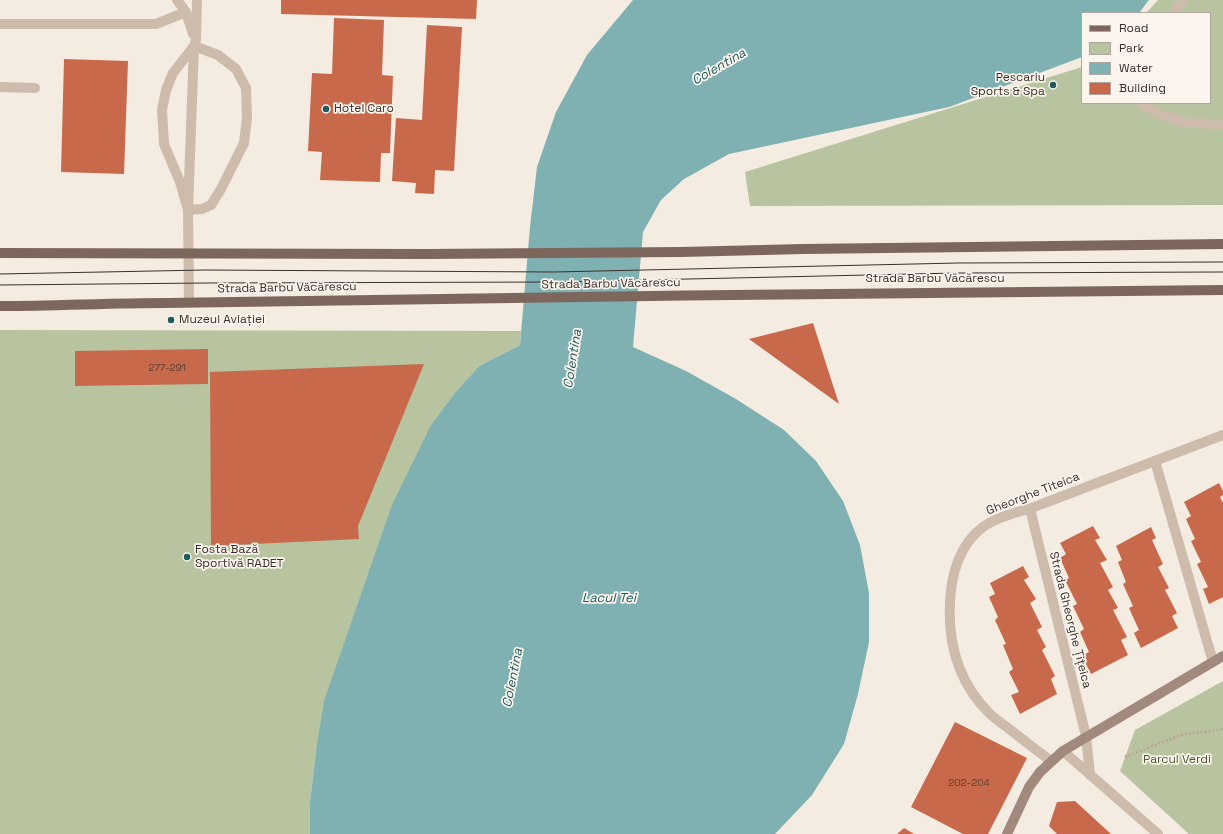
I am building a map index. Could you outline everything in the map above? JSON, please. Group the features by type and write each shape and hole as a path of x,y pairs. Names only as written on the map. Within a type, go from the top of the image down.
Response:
{"main road":[{"path":"0,253 188,252 427,254 1223,244"},
{"name":"Strada Barbu Văcărescu","path":"0,306 812,293 1223,290"}],"street":[{"path":"177,0 186,12 195,43 218,55 236,69 246,88 247,118 244,143 222,190 210,205 202,209 188,210"},
{"path":"189,302 188,210 197,0"},
{"path":"1175,12 1183,0"},
{"path":"0,24 156,24 186,12"},
{"path":"188,210 180,182 164,144 162,110 166,90 173,73 195,43"},
{"path":"0,88 35,88"},
{"path":"1143,104 1156,112 1182,122 1223,125"},
{"name":"Gheorghe Titeica","path":"1051,761 989,713 969,688 957,664 950,630 950,603 952,584 962,551 970,539 984,526 1223,435"},
{"path":"1155,461 1213,662"},
{"name":"Strada Gheorghe Țițeica","path":"1030,509 1086,736 1090,775"},
{"path":"1007,834 1029,787 1040,772 1063,750 1223,656"},
{"path":"1063,750 1158,834"}],"path":[{"path":"1125,757 1184,734 1219,730 1223,728"}],"green space":[{"name":"Pescariu Sports & Spa","path":"1158,0 1223,0 1223,205 750,206 745,172 1081,67 1081,104 1211,104 1211,12 1147,12"},
{"name":"Fosta Bază Sportivă RADET","path":"0,330 521,331 520,345 479,366 453,395 431,425 316,751 310,802 310,834 0,834"},
{"name":"Parcul Verdi","path":"1223,681 1223,834 1189,834 1120,771 1135,730"}],"water":[{"name":"Lacul Tei","path":"633,0 1149,0 1140,12 1081,12 1081,57 949,107 729,154 684,179 661,200 643,232 633,347 686,371 736,399 784,430 816,461 843,501 860,545 869,593 869,642 858,694 844,744 812,795 775,834 310,834 310,802 324,701 392,505 431,425 453,395 479,366 520,345 530,227 537,167 556,112 587,55"}],"building":[{"path":"281,0 477,0 476,19 281,14"},
{"path":"334,18 384,20 382,75 393,76 390,153 381,153 380,182 320,180 322,152 308,151 312,73 332,74"},
{"path":"427,25 462,27 454,171 435,170 434,194 415,193 416,183 392,181 396,118 422,120"},
{"path":"64,59 128,61 124,174 61,172"},
{"path":"813,323 839,404 749,339"},
{"path":"208,349 208,384 75,386 75,351"},
{"path":"424,364 358,526 359,539 211,546 210,372"},
{"path":"1219,483 1223,491 1223,495 1220,497 1223,503 1223,597 1209,604 1203,589 1208,587 1197,564 1201,562 1191,541 1195,539 1186,519 1191,516 1184,502"},
{"path":"1093,526 1100,538 1095,540 1107,560 1100,563 1113,587 1108,590 1118,608 1113,610 1127,637 1121,640 1128,655 1091,674 1082,656 1089,652 1080,632 1084,629 1073,606 1077,604 1065,580 1069,578 1060,558 1066,554 1060,543"},
{"path":"1151,527 1156,538 1152,540 1163,564 1158,567 1169,588 1165,590 1177,613 1172,616 1178,628 1141,648 1134,633 1139,630 1129,608 1133,606 1123,584 1126,582 1118,562 1122,560 1116,546"},
{"path":"1023,566 1029,577 1024,580 1036,599 1030,603 1042,627 1037,630 1046,647 1042,650 1055,676 1051,679 1057,694 1020,714 1011,695 1019,692 1009,672 1013,669 1003,645 1006,644 995,620 998,617 989,597 995,594 990,583"},
{"path":"955,722 1027,758 988,834 963,834 911,807"},
{"path":"1075,801 1111,834 1057,834 1049,826 1057,802"},
{"path":"904,828 914,834 897,834"}],"tram line":[{"path":"0,274 205,270 554,272 958,263 1223,262"},
{"path":"0,285 554,282 957,273 1223,272"}],"place":[{"name":"Pescariu Sports & Spa","path":"1053,85"},
{"name":"Hotel Caro","path":"326,109"},
{"name":"Muzeul Aviației","path":"171,320"},
{"name":"Fosta Bază Sportivă RADET","path":"187,557"}],"water label":[{"name":"Colentina","path":"719,67"},
{"name":"Colentina","path":"573,359"},
{"name":"Colentina","path":"513,678"}]}
